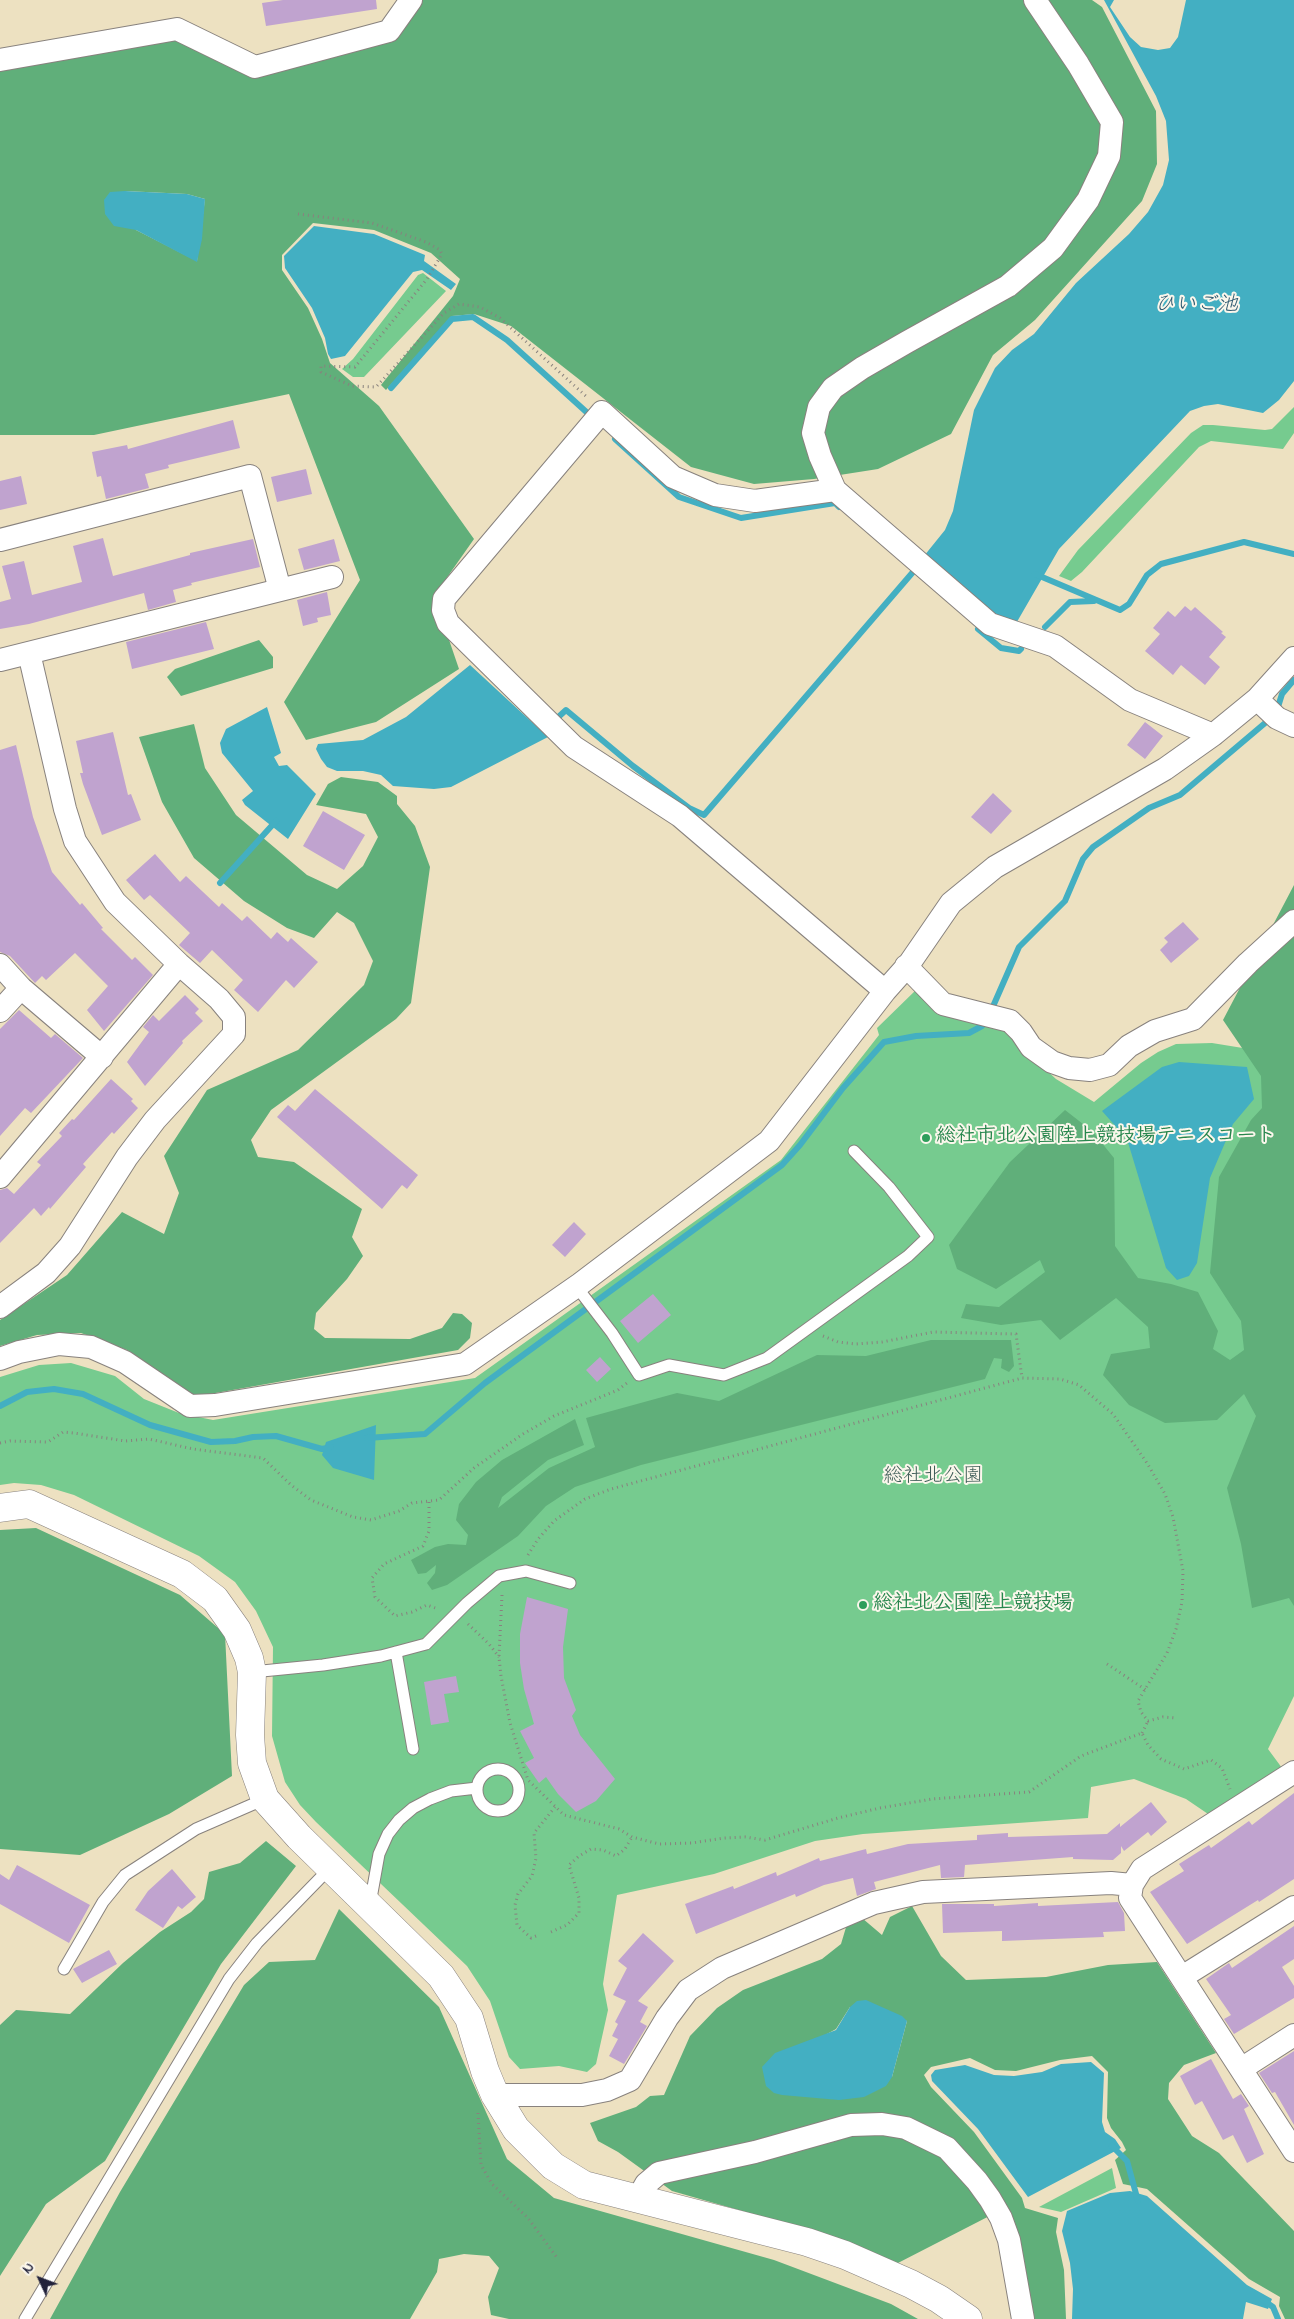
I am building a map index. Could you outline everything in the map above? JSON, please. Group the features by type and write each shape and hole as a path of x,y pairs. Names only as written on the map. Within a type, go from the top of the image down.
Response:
{"street":[{"path":"0,60 177,29 255,68 389,32 411,0"},
{"path":"1035,0 1078,64 1112,122 1109,156 1088,200 1053,248 1008,286 899,346 833,388 819,407 814,433 820,456 836,490 990,624 1055,646 1130,700 1213,735"},
{"path":"836,490 755,502 714,495 674,477 598,418 444,599 443,610 448,623 584,755 680,816 885,991"},
{"path":"0,540 250,476 280,590"},
{"path":"0,660 332,577"},
{"path":"0,1308 46,1273 70,1246 127,1157 155,1120 234,1034 234,1017 219,999 179,964 115,902 75,841 65,810 29,653"},
{"path":"0,1359 19,1352 59,1344 91,1347 125,1362 190,1406 214,1406 465,1364 586,1299 769,1141 906,966 951,903 995,867 1165,769 1213,735 1274,714 1294,658"},
{"path":"906,966 944,1004 1010,1021 1021,1032 1031,1047 1052,1062 1069,1068 1090,1070 1109,1065 1129,1046 1155,1031 1193,1019 1248,963 1294,921"},
{"path":"0,1177 179,964"},
{"path":"0,965 21,988 102,1057"},
{"path":"0,1011 21,988"},
{"path":"0,1508 29,1504 182,1574 215,1599 227,1614 244,1644 252,1672 250,1734 252,1763 265,1799 285,1823 441,1976 469,2018 485,2071 486,2101 553,2166 584,2186 808,2242 844,2255 911,2284 939,2299 968,2319"},
{"path":"1294,1772 1142,1869 1132,1885 1130,1898 1294,2151"},
{"path":"486,2101 582,2095 607,2090 630,2080 667,2018 688,1990 722,1968 874,1903 923,1892 1111,1883 1132,1885"},
{"path":"1182,1977 1294,1907"},
{"path":"1241,2070 1294,2036"},
{"path":"637,2200 646,2184 659,2174 755,2152 851,2125 882,2124 906,2128 946,2148 978,2181 990,2199 1001,2218 1009,2240 1023,2319"}],"lane":[{"path":"586,1299 612,1333 638,1375 669,1365 724,1375 766,1358 908,1256 928,1237 889,1187 854,1151"},
{"path":"252,1672 323,1665 396,1652 426,1644 499,1576 505,1574 526,1571 570,1583"},
{"path":"396,1652 413,1749"},
{"path":"369,1906 379,1854 388,1834 400,1820 413,1808 430,1799 451,1791 477,1788"},
{"path":"64,1969 103,1902 125,1875 196,1829 265,1799"},
{"path":"25,2319 229,1980 257,1943 330,1868"}],"path":[{"path":"298,214 372,223 426,242 440,250 442,254 427,279 355,367 322,366 321,372 352,386 376,387 444,313 460,304 480,307 500,318 574,384 598,418"},
{"path":"810,1327 838,1342 856,1344 882,1342 934,1332 1016,1334 1022,1378"},
{"path":"0,1442 10,1440 48,1442 63,1432 125,1441 149,1439 193,1449 263,1458 311,1500 338,1512 372,1520 399,1511 412,1502 439,1500 474,1468 522,1434 554,1416 618,1390 638,1375"},
{"path":"520,1572 538,1538 554,1522 585,1499 611,1489 1022,1378 1060,1379 1079,1385 1114,1414 1165,1494 1180,1543 1183,1571 1182,1602 1176,1629 1167,1653 1138,1701 1148,1721"},
{"path":"429,1502 429,1531 423,1546 384,1564 372,1578 375,1596 395,1616 412,1612 426,1605 454,1616 489,1644 499,1658"},
{"path":"505,1574 501,1601 499,1658 505,1702 528,1780 564,1815 619,1829 632,1837 659,1844 692,1843 745,1837 765,1840 838,1818 880,1808 932,1799 1028,1792 1081,1756 1142,1733 1148,1721 1164,1717 1175,1718"},
{"path":"1107,1664 1146,1690"},
{"path":"1142,1733 1148,1745 1161,1759 1184,1770 1210,1760 1222,1768 1238,1807"},
{"path":"536,1936 531,1938 517,1925 515,1905 518,1894 532,1876 536,1858 534,1833 555,1807"},
{"path":"551,1932 567,1925 579,1912 578,1898 569,1865 578,1856 591,1849 603,1850 616,1856 625,1849 632,1837"},
{"path":"486,2101 481,2165 492,2184 528,2218 558,2260"}],"green space":[{"path":"421,0 1092,0 1102,7 1156,111 1157,164 1142,201 1035,320 993,355 951,434 878,469 814,479 754,484 691,467 511,326 474,314 452,316 386,390 381,385 453,296 460,279 431,253 374,230 313,223 282,255 282,270 308,308 330,363 379,406 474,539 434,596 459,669 376,722 306,740 284,702 360,580 289,394 94,435 0,435 0,70 177,39 258,77 395,39","holes":["125,191 187,194 205,199 197,261 136,230"]},
{"path":"423,273 446,291 364,377 353,377 342,369 353,359 418,275"},
{"path":"1294,407 1294,433 1283,449 1211,441 1199,447 1082,572 1071,581 1059,576 1078,550 1191,433 1203,425 1272,429"},
{"path":"259,640 273,657 273,668 181,696 167,677 175,669"},
{"path":"194,724 205,768 236,815 307,875 337,889 363,866 378,837 366,814 316,805 328,784 341,777 378,782 397,796 397,804 415,826 430,867 411,1003 396,1019 271,1110 251,1140 258,1157 294,1162 362,1209 352,1237 363,1256 347,1279 316,1313 314,1329 325,1338 410,1339 442,1328 453,1313 462,1314 472,1323 470,1338 458,1350 193,1397 127,1350 81,1333 37,1335 0,1346 0,1320 67,1275 122,1212 164,1234 179,1193 164,1156 207,1090 298,1050 364,985 373,961 354,923 337,912 314,938 287,928 244,901 194,858 162,802 139,737"},
{"path":"1294,885 1294,1606 1289,1598 1252,1608 1241,1544 1227,1488 1256,1416 1244,1394 1217,1420 1165,1423 1129,1405 1103,1375 1111,1354 1150,1348 1148,1327 1116,1298 1060,1340 1041,1320 1001,1325 961,1318 966,1304 999,1307 1045,1272 1040,1260 996,1289 957,1269 949,1245 1010,1162 1065,1110 1092,1131 1114,1158 1115,1246 1138,1278 1171,1284 1198,1292 1218,1331 1213,1349 1230,1360 1244,1350 1241,1321 1210,1273 1219,1177 1251,1120 1262,1108 1261,1076 1223,1020"},
{"name":"総社北公園","path":"918,988 995,1023 1056,1079 1094,1102 1141,1063 1158,1052 1176,1044 1212,1043 1255,1050 1273,1057 1294,1384 1294,1696 1268,1749 1282,1768 1211,1816 1186,1799 1134,1779 1091,1787 1088,1818 863,1834 815,1841 714,1874 617,1895 603,1984 608,2010 596,2064 587,2072 559,2066 520,2069 509,2057 490,2001 467,1966 316,1822 300,1805 285,1782 272,1736 273,1647 256,1611 235,1582 199,1556 74,1495 41,1485 14,1483 0,1485 0,1377 39,1365 71,1363 115,1376 144,1399 179,1413 213,1420 475,1378 781,1160 879,1035 877,1028"},
{"path":"931,1340 1011,1340 1014,1366 1009,1372 1001,1368 1002,1359 994,1358 985,1379 641,1465 575,1487 546,1506 518,1536 447,1585 432,1590 427,1583 435,1573 436,1565 426,1573 418,1574 411,1560 435,1547 448,1544 466,1545 468,1535 456,1520 459,1504 476,1482 502,1460 575,1419 584,1445 548,1460 502,1497 498,1508 549,1468 595,1447 586,1418 677,1393 719,1401 817,1355 866,1356"},
{"path":"36,1528 180,1595 225,1634 232,1776 169,1814 80,1855 0,1849 0,1530"},
{"path":"266,1841 296,1866 221,1964 105,2161 46,2204 0,2276 0,2025 16,2010 70,2014 123,1963 160,1932 191,1912 204,1899 209,1872 240,1863"},
{"path":"912,1906 941,1956 966,1980 1046,1977 1108,1965 1157,1962 1216,2053 1184,2065 1169,2083 1168,2099 1192,2136 1219,2153 1294,2231 1294,2319 1285,2319 1279,2306 1280,2297 1249,2279 1147,2189 1123,2184 1115,2160 1126,2150 1111,2128 1107,2118 1108,2072 1092,2056 1060,2060 1016,2071 995,2070 970,2058 931,2067 924,2075 931,2087 974,2132 1022,2198 1025,2208 1058,2218 1056,2232 1064,2270 1066,2319 1031,2319 1005,2208 896,2264 756,2215 672,2191 618,2152 598,2141 590,2123 636,2107 650,2096 664,2095 690,2036 717,2008 743,1990 822,1959 841,1944 847,1924 862,1918 882,1935 890,1917","holes":["850,2007 907,2021 892,2077 827,2034 836,2029"]},
{"path":"339,1909 439,2007 507,2159 554,2198 774,2260 891,2304 918,2319 509,2319 491,2315 488,2297 499,2268 489,2256 464,2254 439,2259 437,2272 410,2319 50,2319 120,2192 244,1985 269,1962 315,1960"},
{"path":"1112,2168 1116,2188 1061,2212 1039,2207"}],"water":[{"name":"ひいご池","path":"1104,0 1114,0 1110,7 1130,37 1141,47 1158,50 1170,48 1178,37 1186,0 1294,0 1294,381 1279,400 1263,413 1218,404 1190,411 1059,549 1014,627 998,620 924,556 945,530 953,511 974,410 995,368 1012,350 1034,334 1076,283 1129,234 1148,212 1163,185 1169,160 1166,121 1156,96"},
{"path":"110,192 187,194 205,199 202,239 197,262 136,230 114,226 105,214 104,200"},
{"path":"314,226 374,234 425,255 424,261 456,284 451,290 422,270 413,272 345,356 331,359 328,354 325,338 312,308 285,268 284,256"},
{"path":"470,665 548,737 451,787 434,789 393,786 381,775 363,771 337,771 327,767 321,759 316,749 318,744 363,740 406,717"},
{"path":"267,707 281,753 274,757 279,766 287,765 316,794 288,839 245,805 242,800 253,791 222,753 220,743 226,729"},
{"path":"1179,1062 1247,1067 1254,1099 1233,1124 1210,1178 1197,1263 1189,1276 1177,1280 1166,1268 1127,1139 1102,1111 1162,1067"},
{"path":"376,1425 374,1480 333,1468 322,1455 326,1442"},
{"path":"866,2000 902,2016 907,2021 892,2077 886,2086 864,2097 839,2100 782,2095 774,2093 766,2086 762,2067 775,2053 836,2030 850,2007 857,2001"},
{"path":"1091,2062 1104,2073 1102,2122 1105,2132 1115,2139 1121,2148 1028,2197 978,2129 932,2081 931,2075 935,2070 965,2065 994,2075 1014,2076 1042,2072 1061,2064"},
{"path":"1130,2191 1147,2196 1247,2285 1272,2299 1268,2309 1246,2302 1243,2319 1072,2319 1073,2289 1070,2263 1062,2231 1067,2211 1110,2193"}],"building":[{"path":"283,0 376,0 377,9 266,26 262,3"},
{"path":"233,420 240,448 168,465 169,468 145,474 149,488 106,499 101,476 97,477 92,452 127,445 128,449"},
{"path":"306,469 312,494 277,502 271,477"},
{"path":"21,476 27,504 0,510 0,481"},
{"path":"103,538 113,576 190,555 190,553 253,539 260,567 191,583 192,585 173,590 176,602 148,610 144,593 29,624 0,629 0,602 11,599 2,566 24,561 32,595 82,582 73,546"},
{"path":"334,539 340,561 304,570 298,549"},
{"path":"327,592 331,615 317,618 318,622 303,626 297,600"},
{"path":"1185,606 1191,611 1195,607 1223,632 1221,633 1226,637 1209,657 1220,667 1205,685 1181,665 1173,675 1145,651 1160,634 1153,628 1168,611 1175,617"},
{"path":"206,622 214,649 132,669 126,642"},
{"path":"1145,722 1163,736 1145,759 1127,745"},
{"path":"113,732 128,795 131,794 141,820 102,835 83,784 80,773 83,773 76,741"},
{"path":"16,745 33,817 52,872 80,905 82,903 103,928 101,929 132,960 135,957 153,975 104,1031 87,1010 108,986 75,953 46,980 42,976 35,983 10,956 0,952 0,750"},
{"path":"993,793 1012,811 991,834 971,817"},
{"path":"323,811 365,835 344,870 303,846"},
{"path":"155,854 180,882 186,876 219,907 222,903 242,921 247,916 271,939 277,932 288,942 291,938 318,962 294,988 286,980 258,1012 234,990 243,980 212,950 200,963 179,945 190,933 150,895 144,900 126,880"},
{"path":"1183,922 1199,939 1171,963 1160,950 1168,942 1164,938"},
{"path":"185,995 199,1009 195,1013 203,1021 182,1041 183,1043 145,1086 127,1062 149,1032 143,1027 153,1015 159,1021"},
{"path":"19,1010 51,1038 55,1034 83,1058 31,1113 25,1108 0,1136 0,1029"},
{"path":"111,1079 133,1099 131,1101 138,1108 114,1134 112,1132 83,1164 86,1167 50,1209 49,1207 41,1216 34,1208 0,1243 0,1190 7,1188 14,1194 41,1165 37,1162 62,1136 59,1133 72,1119 74,1120"},
{"path":"315,1089 418,1175 407,1189 402,1185 382,1209 277,1117 288,1105 295,1111"},
{"path":"574,1222 586,1234 565,1257 552,1245"},
{"path":"653,1294 671,1315 638,1343 620,1321"},
{"path":"600,1357 611,1369 597,1382 586,1370"},
{"path":"527,1597 568,1609 563,1647 564,1678 576,1710 572,1716 580,1735 615,1779 596,1801 576,1812 558,1794 546,1777 539,1783 525,1763 534,1758 520,1731 534,1724 524,1689 520,1663 520,1634"},
{"path":"456,1676 459,1692 444,1694 449,1722 431,1725 424,1682"},
{"path":"1294,1793 1294,1879 1187,1944 1150,1892 1184,1871 1179,1864 1209,1845 1211,1848 1249,1821 1252,1825"},
{"path":"1151,1802 1167,1822 1151,1836 1148,1832 1124,1851 1121,1846 1121,1853 1113,1860 1073,1859 1073,1857 965,1865 964,1877 941,1878 940,1865 874,1882 876,1889 857,1896 853,1878 824,1885 796,1897 795,1894 696,1934 685,1904 733,1886 734,1889 776,1872 777,1876 819,1858 820,1861 866,1849 867,1854 908,1844 977,1840 977,1835 1008,1833 1008,1837 1107,1834 1120,1823 1120,1827"},
{"path":"17,1865 90,1905 69,1943 0,1904 0,1874 9,1880"},
{"path":"172,1869 196,1897 182,1909 178,1906 163,1928 135,1910 148,1891"},
{"path":"1118,1902 1124,1913 1125,1931 1103,1932 1104,1937 1002,1941 1002,1931 943,1933 942,1904 994,1904 994,1906 1038,1903 1038,1906"},
{"path":"1294,1926 1294,1959 1282,1967 1294,1986 1294,1998 1234,2034 1224,2019 1231,2015 1206,1979 1229,1963 1232,1968"},
{"path":"643,1933 674,1961 638,2001 648,2007 640,2022 647,2026 624,2064 609,2056 618,2039 612,2036 618,2024 615,2022 626,2001 613,1995 627,1968 618,1961"},
{"path":"109,1950 117,1964 82,1983 73,1969"},
{"path":"1294,2051 1294,2125 1275,2092 1272,2093 1259,2073"},
{"path":"1211,2059 1233,2099 1241,2094 1249,2106 1244,2109 1264,2154 1247,2163 1233,2135 1223,2140 1202,2101 1195,2105 1180,2076"}],"waterway":[{"path":"391,388 452,319 473,317 507,340 593,418"},
{"path":"615,439 679,497 741,518 835,503 839,507"},
{"path":"1035,574 1120,610 1129,604 1147,575 1161,564 1244,542 1294,554"},
{"path":"554,721 566,710 633,766 689,808 704,815 913,572"},
{"path":"1045,627 1070,602 1094,601"},
{"path":"978,629 1001,648 1019,651 1021,649"},
{"path":"1277,710 1282,694 1294,680"},
{"path":"991,1011 1019,947 1065,901 1083,859 1093,847 1149,808 1180,795 1271,718"},
{"path":"220,883 276,821"},
{"path":"367,1438 425,1434 485,1383 782,1165 800,1145 843,1088 884,1042 916,1036 969,1033 982,1026 986,1020"},
{"path":"0,1406 27,1392 54,1389 83,1394 150,1425 211,1442 276,1436 322,1449 331,1447"},
{"path":"1112,2146 1127,2161 1138,2201"},
{"path":"1263,2300 1273,2307 1278,2319"}],"place":[{"name":"総社市北公園陸上競技場テニスコート","path":"926,1138"},
{"name":"総社北公園陸上競技場","path":"863,1605"}]}
